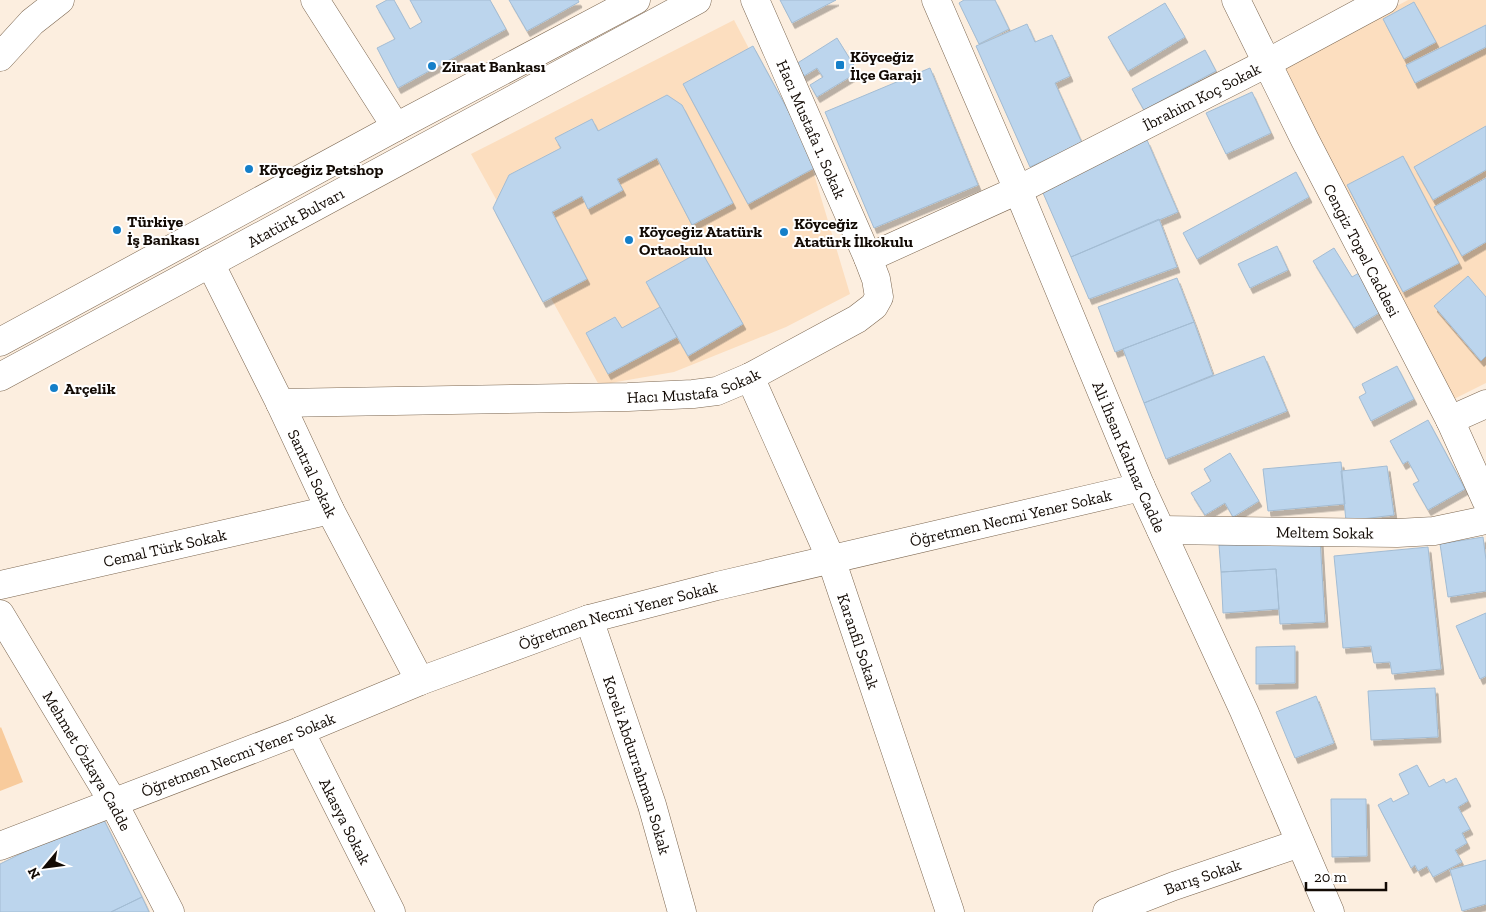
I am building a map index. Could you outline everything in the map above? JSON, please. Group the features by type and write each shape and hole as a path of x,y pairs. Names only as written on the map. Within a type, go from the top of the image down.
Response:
{"street":[{"path":"0,57 32,22 60,0"},
{"path":"315,0 396,127"},
{"name":"Atatürk Bulvarı","path":"0,342 396,127 636,0"},
{"name":"Atatürk Bulvarı","path":"0,377 697,0"},
{"name":"Hacı Mustafa 1. Sokak","path":"754,0 868,258"},
{"name":"Ali İhsan Kalmaz Cadde","path":"936,0 1018,190 1141,487 1244,711 1330,912"},
{"name":"Cengiz Topel Caddesi","path":"1236,0 1450,420 1486,500"},
{"name":"İbrahim Koç Sokak","path":"1018,190 1267,63 1384,0"},
{"path":"868,258 1018,190"},
{"name":"Hacı Mustafa Sokak","path":"280,403 628,397 717,391 750,376 857,319 874,306 878,297 876,279 868,258"},
{"name":"Santral Sokak","path":"210,263 280,403 330,510 420,681"},
{"name":"Karanfil Sokak","path":"750,376 831,559 950,912"},
{"path":"1450,420 1486,404"},
{"name":"Öğretmen Necmi Yener Sokak","path":"0,846 300,731 420,681 589,619 717,586 1141,487"},
{"name":"Cemal Türk Sokak","path":"0,585 330,510"},
{"name":"Meltem Sokak","path":"1161,530 1397,533 1434,531 1486,520"},
{"name":"Mehmet Özkaya Cadde","path":"0,614 113,802 170,912"},
{"name":"Koreli Abdurrahman Sokak","path":"589,619 652,805 682,912"},
{"name":"Akasya Sokak","path":"300,731 391,912"},
{"name":"Barış Sokak","path":"1107,912 1174,886 1300,843"}],"shaded area":[{"path":"1408,0 1486,0 1486,383 1452,400 1280,68"},
{"name":"Köyceğiz Atatürk Ortaokulu","path":"734,20 813,171 850,294 786,327 674,372 599,385 471,154"},
{"path":"0,728 23,782 0,791"}],"building":[{"path":"387,0 394,0 410,29 422,22 410,0 490,0 506,29 398,88 377,48 395,39 376,6"},
{"path":"509,0 578,0 579,2 527,31"},
{"path":"780,0 836,0 792,23"},
{"path":"964,0 995,0 1009,29 979,44 959,3"},
{"path":"1414,2 1436,42 1404,59 1383,19"},
{"path":"1165,3 1185,37 1128,71 1108,37"},
{"path":"1027,24 1035,42 1052,35 1070,76 1055,83 1082,143 1030,167 976,46"},
{"path":"1486,25 1486,47 1415,83 1406,65"},
{"path":"837,38 858,72 817,97 810,85 823,77 817,68 804,76 796,64"},
{"path":"753,46 818,166 748,204 683,84"},
{"path":"1205,50 1216,71 1144,110 1132,89"},
{"path":"930,68 978,185 874,228 825,112"},
{"path":"1252,92 1271,133 1226,154 1206,113"},
{"path":"667,95 682,105 733,203 692,225 657,158 617,179 623,190 588,209 582,196 552,212 587,279 543,302 493,208 509,175 561,148 555,138 592,119 598,131"},
{"path":"1486,126 1486,170 1433,200 1414,167"},
{"path":"1147,140 1178,212 1071,257 1040,186"},
{"path":"1403,156 1459,263 1403,292 1347,185"},
{"path":"1296,172 1309,197 1197,259 1183,233"},
{"path":"1486,178 1486,242 1462,256 1434,207"},
{"path":"1159,219 1177,267 1089,299 1071,257"},
{"path":"1277,246 1288,270 1250,288 1238,264"},
{"path":"1334,248 1352,277 1364,270 1387,308 1354,328 1313,261"},
{"path":"701,251 743,324 688,356 646,282"},
{"path":"1468,276 1486,297 1486,356 1481,361 1434,306"},
{"path":"1177,278 1194,322 1115,352 1098,307"},
{"path":"660,307 677,337 608,374 586,333 615,317 622,328"},
{"path":"1194,322 1213,375 1144,403 1123,349"},
{"path":"1264,356 1287,411 1166,459 1144,403"},
{"path":"1397,366 1414,399 1371,421 1359,397 1366,393 1362,384"},
{"path":"1428,420 1465,489 1428,510 1413,484 1419,481 1408,461 1403,464 1390,441"},
{"path":"1230,453 1259,501 1233,517 1225,503 1205,515 1191,493 1211,481 1204,469"},
{"path":"1341,462 1345,504 1268,511 1263,469"},
{"path":"1387,466 1394,515 1346,521 1341,471"},
{"path":"1483,537 1486,560 1486,591 1448,597 1440,544"},
{"path":"1320,539 1325,622 1280,624 1276,569 1221,572 1219,545"},
{"path":"1428,547 1441,669 1392,674 1390,662 1374,663 1371,646 1343,648 1334,556"},
{"path":"1276,569 1279,609 1223,613 1221,572"},
{"path":"1486,613 1486,676 1480,679 1456,626"},
{"path":"1295,646 1295,683 1256,684 1256,647"},
{"path":"1435,688 1438,737 1371,740 1368,691"},
{"path":"1316,696 1334,743 1295,758 1276,712"},
{"path":"1417,765 1429,787 1444,779 1446,783 1456,778 1468,801 1458,807 1470,829 1462,833 1467,843 1455,850 1462,862 1433,877 1427,866 1418,871 1415,865 1411,868 1378,805 1391,798 1393,802 1409,794 1399,774"},
{"path":"1331,799 1366,799 1367,856 1332,857"},
{"path":"101,814 142,897 111,912 0,912 0,864"},
{"path":"1486,860 1486,904 1462,911 1450,870"},
{"path":"142,897 149,912 111,912"}],"place":[{"name":"Köyceğiz İlçe Garajı","path":"840,65"},
{"name":"Ziraat Bankası","path":"432,66"},
{"name":"Köyceğiz Petshop","path":"249,169"},
{"name":"Türkiye İş Bankası","path":"117,230"},
{"name":"Köyceğiz Atatürk İlkokulu","path":"784,232"},
{"name":"Köyceğiz Atatürk Ortaokulu","path":"629,240"},
{"name":"Arçelik","path":"54,388"}]}
